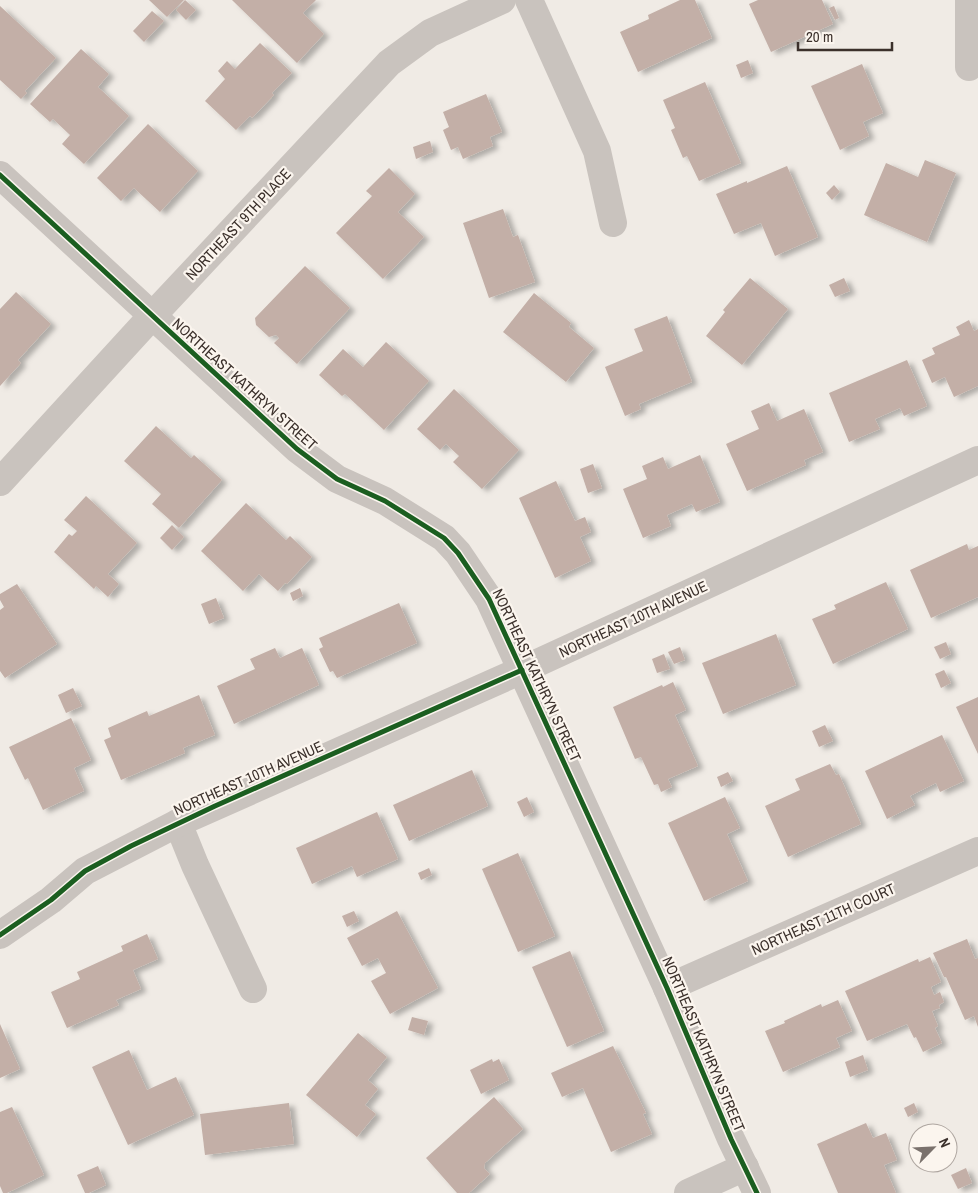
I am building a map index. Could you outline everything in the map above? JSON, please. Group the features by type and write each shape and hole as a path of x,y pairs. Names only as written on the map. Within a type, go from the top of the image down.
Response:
{"street":[{"name":"NORTHEAST 9TH PLACE","path":"0,482 152,316 389,63 430,33 502,0"},
{"path":"529,0 597,150 613,223"},
{"path":"969,0 969,67"},
{"name":"NORTHEAST KATHRYN STREET","path":"0,175 297,449 338,480 385,501 444,538 458,553 490,599 667,988 731,1139 757,1193"},
{"name":"NORTHEAST 10TH AVENUE","path":"0,935 51,900 85,871 178,824 522,670 978,460"},
{"path":"178,824 252,989"},
{"name":"NORTHEAST 11TH COURT","path":"667,988 978,851"},
{"path":"688,1193 745,1167"}],"building":[{"path":"149,0 184,0 167,17"},
{"path":"185,0 196,10 186,20 176,10"},
{"path":"232,0 316,0 303,13 324,34 297,63"},
{"path":"680,0 695,0 712,38 638,72 620,32 649,19 648,15"},
{"path":"758,0 822,0 833,24 771,52 749,4"},
{"path":"0,6 56,58 25,91 27,93 21,99 0,80"},
{"path":"834,6 839,18 835,20 829,8"},
{"path":"152,11 164,21 144,42 133,31"},
{"path":"260,43 292,73 272,93 274,95 252,118 250,116 236,130 205,101 225,79 218,71 227,61 235,69"},
{"path":"81,49 109,74 98,87 129,116 84,164 62,144 70,135 53,119 50,122 30,104"},
{"path":"748,60 753,73 741,78 736,65"},
{"path":"862,64 883,113 863,122 869,136 840,150 811,86"},
{"path":"705,82 741,163 699,181 687,156 683,158 671,130 675,128 663,100"},
{"path":"486,94 502,132 490,137 493,146 463,159 458,147 451,150 443,130 449,127 443,112"},
{"path":"148,124 198,171 160,212 134,188 121,201 97,178"},
{"path":"430,141 433,152 416,159 413,147"},
{"path":"925,160 956,173 927,242 864,215 886,163 918,177"},
{"path":"787,166 818,237 775,256 761,223 734,234 716,194"},
{"path":"389,168 415,194 398,212 424,237 383,279 336,233 372,196 366,191"},
{"path":"834,185 840,192 832,200 826,193"},
{"path":"503,209 513,237 518,235 535,282 489,298 463,223"},
{"path":"305,266 350,308 297,364 274,343 279,338 276,335 269,337 256,325 255,318"},
{"path":"750,278 788,309 742,365 706,336 725,312 723,310"},
{"path":"844,278 850,291 835,297 829,285"},
{"path":"16,292 51,324 18,360 21,363 0,386 0,309"},
{"path":"534,293 571,323 569,327 594,348 566,382 503,332"},
{"path":"667,316 692,382 639,404 641,409 625,416 605,367 643,351 634,329"},
{"path":"969,320 974,331 978,329 978,386 954,397 945,377 932,383 922,360 935,354 932,348 960,335 956,327"},
{"path":"386,342 429,381 384,430 345,394 342,396 319,375 343,349 363,367"},
{"path":"907,360 927,406 904,416 900,408 875,419 880,429 849,442 829,393"},
{"path":"454,389 519,450 482,489 453,462 459,456 446,444 440,450 417,429"},
{"path":"769,403 777,421 804,409 823,452 804,460 806,465 747,491 726,444 759,429 751,411"},
{"path":"156,426 191,458 194,455 222,480 179,528 152,504 161,494 124,461"},
{"path":"700,455 720,502 696,512 692,504 667,515 671,526 643,538 623,489 647,479 642,466 663,457 668,469"},
{"path":"593,464 602,488 588,493 580,469"},
{"path":"556,481 575,521 585,517 591,532 580,537 591,561 555,578 519,498"},
{"path":"86,496 137,543 108,574 119,584 108,597 96,586 94,589 54,552 69,534 72,536 77,531 64,520"},
{"path":"246,503 286,540 290,536 312,557 278,591 259,574 243,591 201,551"},
{"path":"172,525 184,537 172,550 160,538"},
{"path":"967,544 969,550 978,546 978,597 931,618 910,570"},
{"path":"886,582 908,629 833,664 812,619 836,609 834,605"},
{"path":"17,584 57,644 5,678 0,671 0,610 4,607 0,600 0,594"},
{"path":"300,588 303,596 293,601 290,593"},
{"path":"216,598 224,618 209,624 201,604"},
{"path":"399,603 417,643 337,678 333,671 330,672 319,649 323,647 319,638"},
{"path":"776,634 796,685 723,714 702,663"},
{"path":"946,642 951,654 940,659 934,647"},
{"path":"680,647 685,660 674,664 668,652"},
{"path":"275,648 280,658 302,648 319,685 234,724 217,686 255,669 250,659"},
{"path":"664,654 670,669 657,673 652,659"},
{"path":"944,670 951,683 941,688 935,674"},
{"path":"673,682 686,710 675,715 698,766 668,779 672,787 661,792 658,784 654,785 641,757 635,759 613,707"},
{"path":"73,688 82,706 66,713 58,695"},
{"path":"199,695 215,735 183,748 185,753 121,780 104,740 111,737 108,728 147,711 149,716"},
{"path":"978,697 978,754 956,707"},
{"path":"71,718 91,760 74,768 84,791 43,810 28,778 25,780 9,747"},
{"path":"825,725 833,741 819,747 812,731"},
{"path":"942,735 964,781 940,792 936,783 910,796 915,805 887,819 865,771"},
{"path":"830,764 836,775 839,774 861,824 788,857 765,806 800,790 795,779"},
{"path":"472,770 488,806 409,841 393,805"},
{"path":"728,772 733,781 721,787 717,777"},
{"path":"527,797 534,812 524,817 517,802"},
{"path":"725,797 740,828 727,834 748,881 704,901 668,823"},
{"path":"377,812 398,859 357,877 352,866 312,884 296,848"},
{"path":"518,853 555,936 518,952 482,869"},
{"path":"429,868 432,875 421,880 418,873"},
{"path":"354,911 359,921 347,927 342,916"},
{"path":"397,911 438,988 390,1014 371,981 386,973 378,958 362,966 347,938"},
{"path":"147,934 158,959 133,970 141,989 116,1000 119,1005 67,1028 51,992 80,979 77,972 123,951 121,946"},
{"path":"967,939 975,959 978,958 978,1027 974,1016 965,1020 933,953"},
{"path":"570,951 604,1031 567,1047 532,967"},
{"path":"930,957 941,982 931,987 934,995 940,992 944,1002 939,1005 940,1008 932,1011 938,1026 935,1028 942,1043 923,1052 907,1024 867,1041 845,991 918,959 919,962"},
{"path":"838,1000 852,1031 836,1038 840,1047 783,1072 765,1031 821,1004 822,1007"},
{"path":"412,1017 428,1021 424,1035 408,1030"},
{"path":"0,1024 20,1069 0,1078"},
{"path":"358,1033 387,1057 368,1080 378,1089 365,1105 376,1114 357,1137 306,1095"},
{"path":"613,1046 646,1113 643,1114 652,1134 611,1152 583,1088 562,1097 551,1073"},
{"path":"129,1050 147,1090 176,1077 194,1115 128,1145 92,1067"},
{"path":"863,1055 868,1070 850,1077 845,1062"},
{"path":"492,1059 493,1062 499,1059 509,1080 481,1094 470,1070"},
{"path":"494,1097 523,1129 485,1163 484,1168 490,1174 469,1193 457,1193 426,1158"},
{"path":"289,1103 294,1144 205,1155 200,1114"},
{"path":"914,1103 918,1112 908,1117 904,1108"},
{"path":"12,1107 44,1175 7,1193 3,1193 0,1186 0,1112"},
{"path":"866,1123 873,1138 886,1133 897,1160 884,1165 896,1193 838,1193 817,1144"},
{"path":"98,1166 106,1185 85,1193 77,1175"},
{"path":"966,1168 972,1183 958,1189 951,1175"}],"cycle path":[{"path":"0,175 297,449 337,479 385,501 444,538 458,553 489,599 667,988 731,1139 757,1193"},
{"path":"0,935 51,900 85,871 131,846 215,806 522,670"}]}
